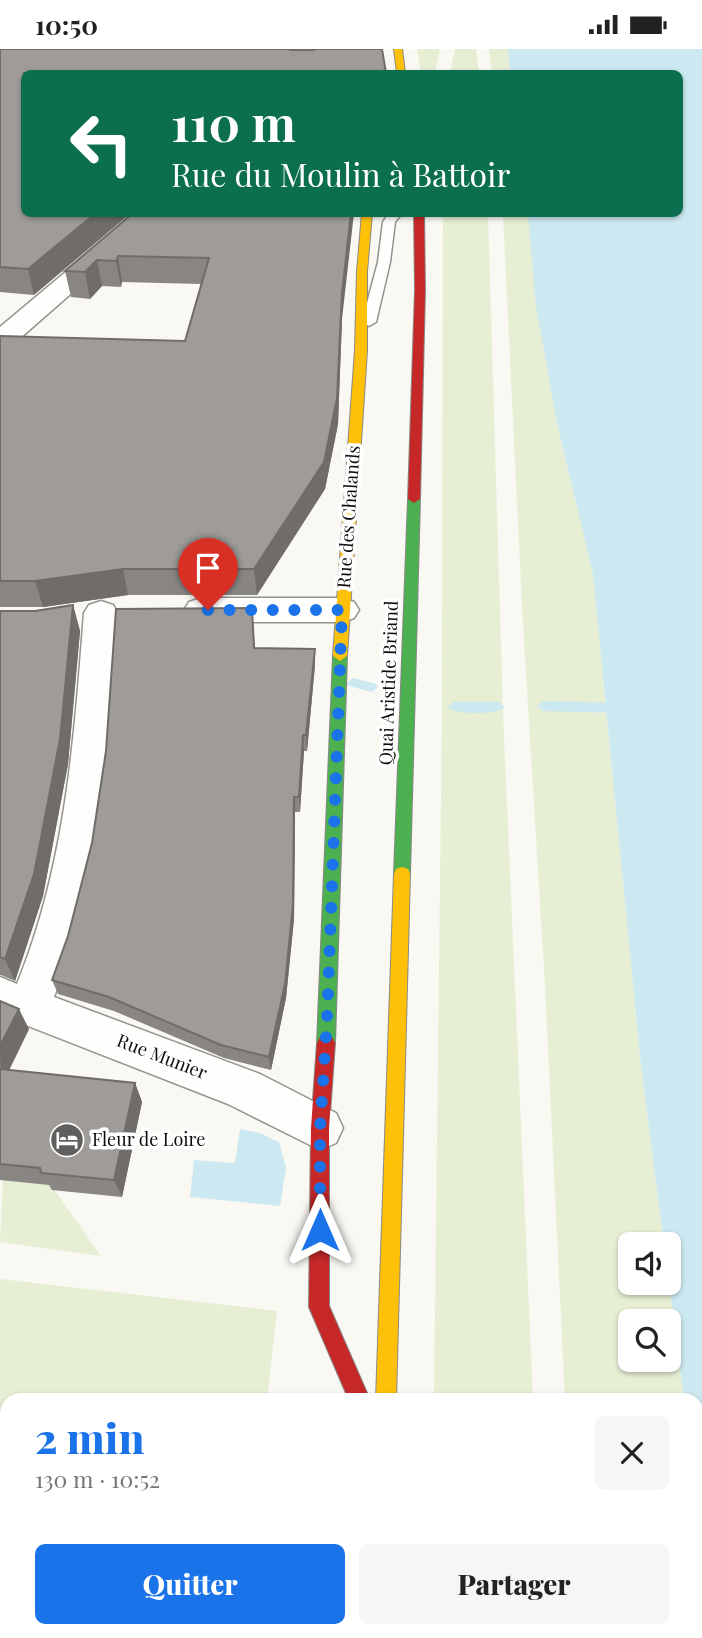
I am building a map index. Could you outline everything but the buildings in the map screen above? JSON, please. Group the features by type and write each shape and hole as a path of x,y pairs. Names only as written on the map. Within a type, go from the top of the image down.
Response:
{"main road":[{"path":"398,49 401,70"},
{"name":"Rue des Chalands","path":"356,1393 307,1306 327,1021 342,610 361,350 362,272 367,217"},
{"name":"Quai Aristide Briand","path":"386,1393 396,1153 420,290 419,217"}],"street":[{"path":"0,341 146,217"},
{"path":"168,610 342,610"},
{"path":"15,1001 41,977 76,853 89,779 98,614"},
{"name":"Rue Munier","path":"15,1001 244,1089 320,1128"}],"lane":[{"path":"361,350 384,262 389,222 393,217"}],"green space":[{"path":"417,49 440,49 436,70 420,70"},
{"path":"455,49 476,49 479,70 451,70"},
{"path":"489,49 508,49 510,70 492,70"},
{"path":"443,217 488,217 503,713 533,1393 434,1393 442,712"},
{"path":"503,217 528,217 557,423 593,574 641,1066 662,1232 618,1232 618,1295 671,1295 672,1309 618,1309 618,1372 680,1372 683,1393 565,1393"},
{"path":"3,1180 51,1185 101,1256 0,1242"},
{"path":"0,1279 277,1311 268,1393 0,1393"}],"water":[{"path":"508,49 702,49 702,1393 683,1393 680,1372 681,1309 672,1309 671,1295 681,1295 681,1232 662,1232 641,1066 593,574 557,423 536,306 528,217 683,217 683,70 510,70"},
{"path":"240,1129 260,1133 279,1142 286,1168 280,1206 190,1197 194,1160 235,1163"}],"waterway":[{"path":"353,683 372,687"},
{"path":"543,706 622,708"},
{"path":"454,707 499,707"}],"traffic: fast":[{"path":"402,874 414,499"},
{"path":"326,1043 340,656"}],"traffic: slow":[{"path":"398,49 401,70"},
{"path":"340,656 361,350 362,272 367,217"},
{"path":"386,1393 402,874"}],"traffic: jam":[{"path":"414,499 420,290 419,217"},
{"path":"326,1043 320,1128 319,1307 357,1393"}],"place":[{"name":"Fleur de Loire","path":"67,1140"}],"route":[{"path":"208,610 342,610 327,1021 320,1128 320,1230"}]}
